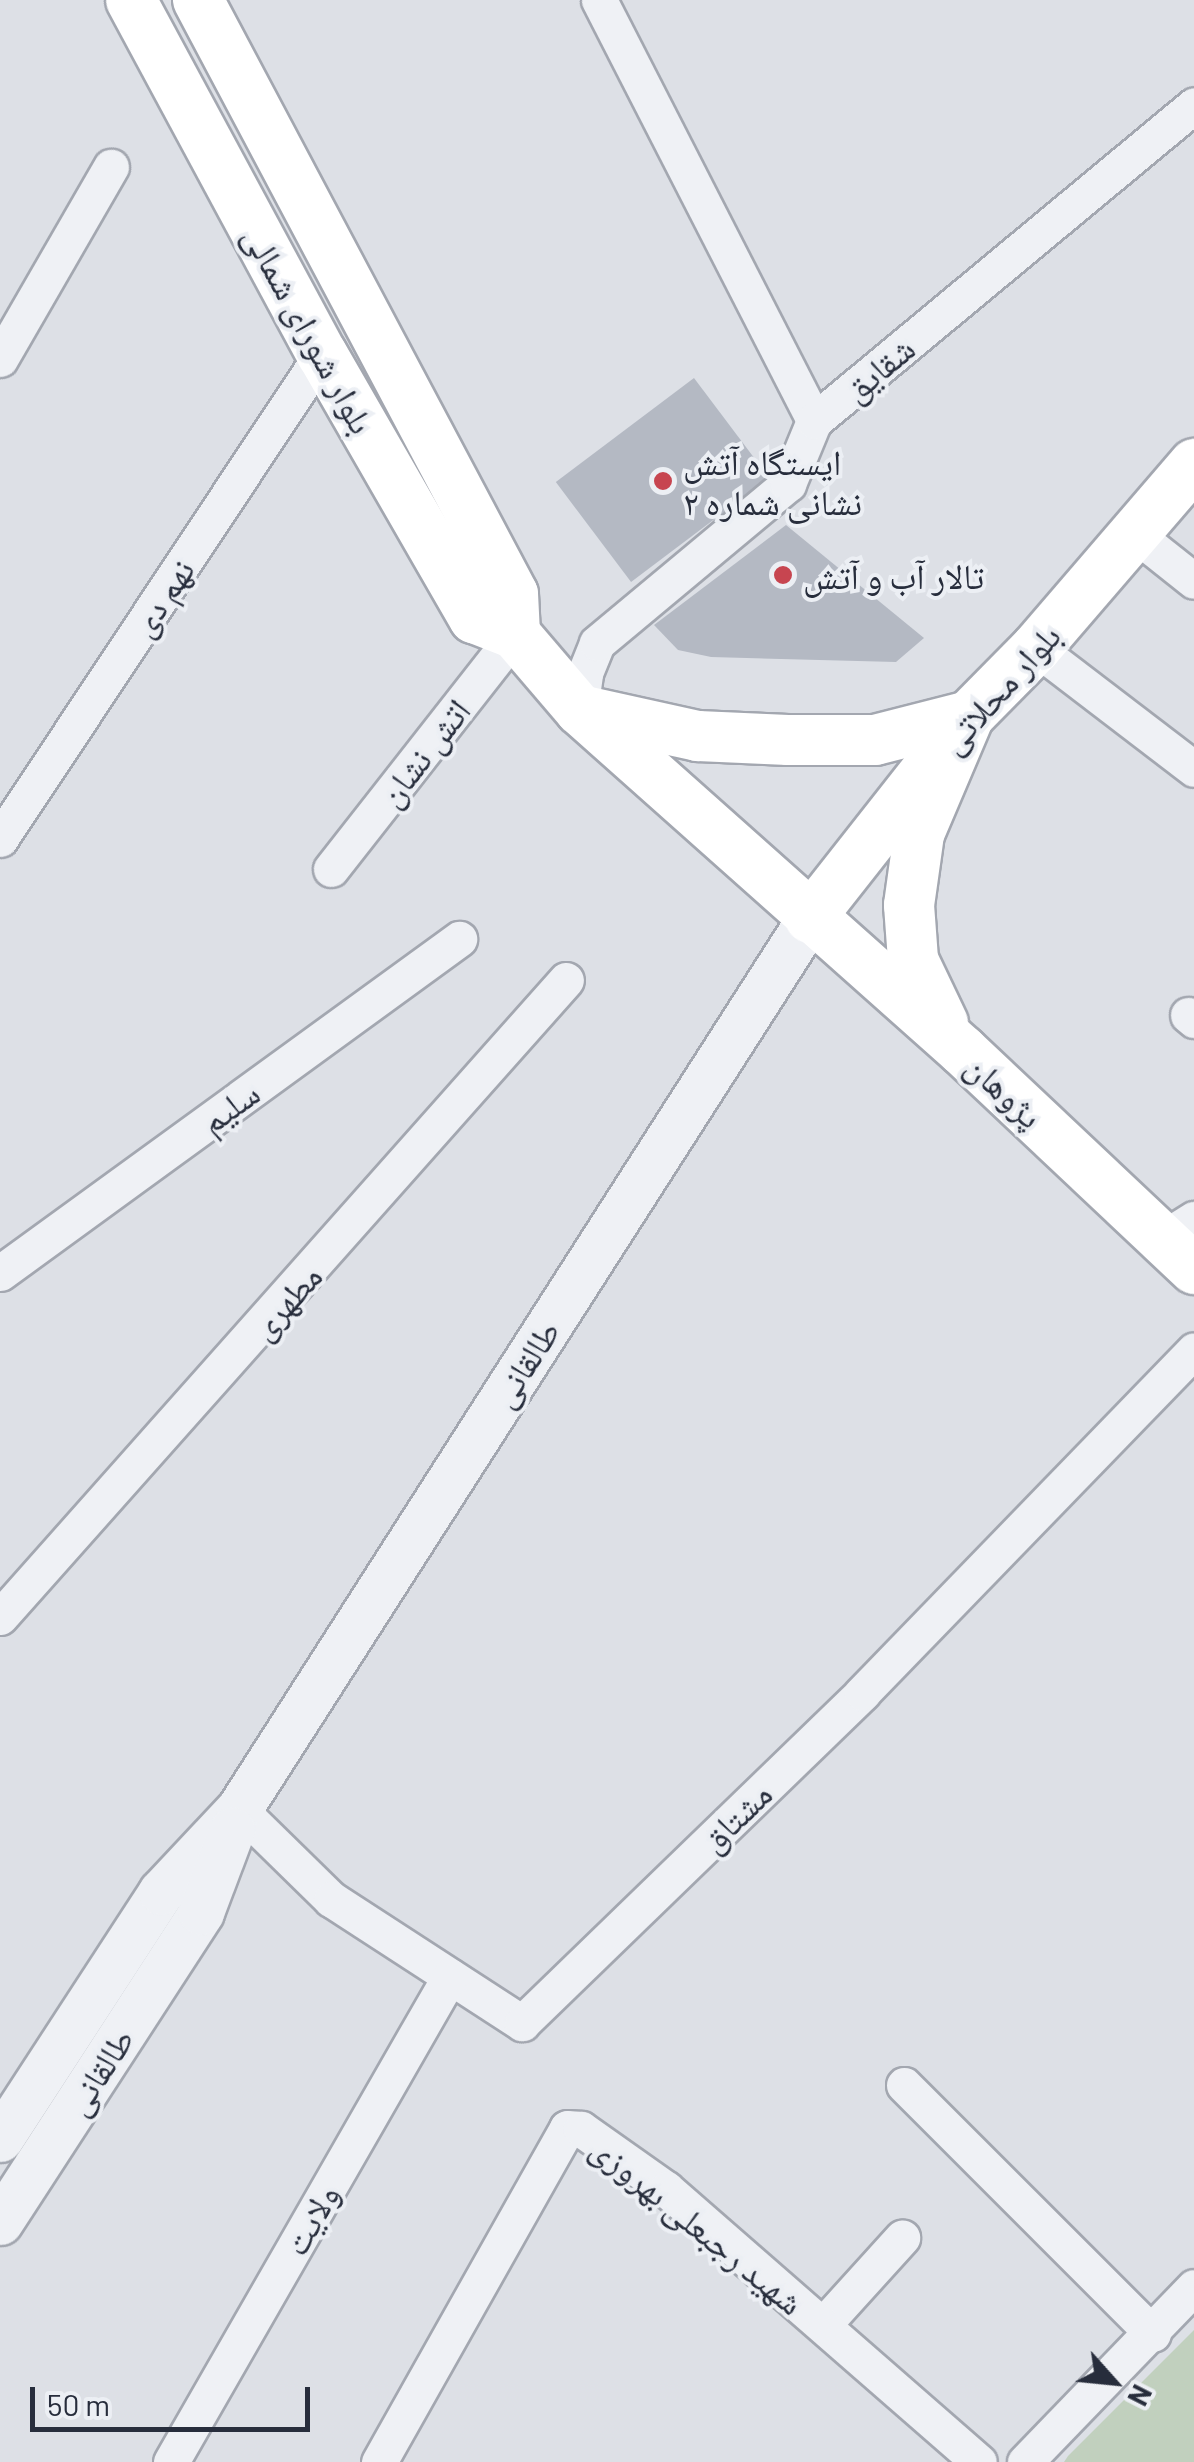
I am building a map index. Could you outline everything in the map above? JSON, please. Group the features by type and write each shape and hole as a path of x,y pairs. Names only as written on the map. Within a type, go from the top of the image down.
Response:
{"main road":[{"name":"بلوار شورای شمالی","path":"131,0 322,354 474,618 515,634 580,710 810,918"},
{"name":"بلوار شورای شمالی","path":"198,0 512,594 515,634"},
{"name":"بلوار محلاتی","path":"810,918 968,716 1036,648 1194,464"},
{"path":"580,710 698,736 788,740 874,740 968,716"},
{"path":"963,1052 934,1008 913,960 908,905 918,834 968,716"},
{"name":"پژوهان","path":"810,918 1184,1242"}],"street":[{"path":"599,0 814,421"},
{"name":"شقایق","path":"580,710 585,673 597,643 788,484 814,421 1194,106"},
{"path":"0,359 111,168"},
{"name":"نهم دی","path":"0,839 322,354"},
{"path":"1134,534 1194,581"},
{"name":"اتش نشان","path":"331,869 515,634"},
{"path":"1036,648 1194,769"},
{"name":"طالقانی","path":"0,2139 161,1892 239,1809 810,918"},
{"name":"سلیم","path":"0,1273 459,939"},
{"name":"مطهری","path":"0,1618 566,980"},
{"name":"مشتاق","path":"239,1809 332,1898 522,2023 862,1693 1194,1351"},
{"name":"طالقانی","path":"0,2222 201,1912 239,1809"},
{"name":"ولایت","path":"171,2462 450,1976"},
{"path":"904,2085 1153,2334"},
{"name":"شهید رجبعلی بهروزی","path":"379,2462 567,2128 581,2129 666,2188 979,2462"},
{"path":"823,2325 902,2238"},
{"path":"1025,2462 1153,2334 1194,2287"}],"green space":[{"path":"1194,2330 1194,2462 1064,2462 1068,2456"}],"building":[{"name":"ایستگاه آتش نشانی شماره ۲","path":"694,378 769,478 631,582 556,482"},
{"name":"تالار آب و آتش","path":"786,525 924,638 896,662 711,657 678,650 654,625"}],"place":[{"name":"ایستگاه آتش نشانی شماره ۲","path":"663,481"},
{"name":"تالار آب و آتش","path":"783,575"}]}
